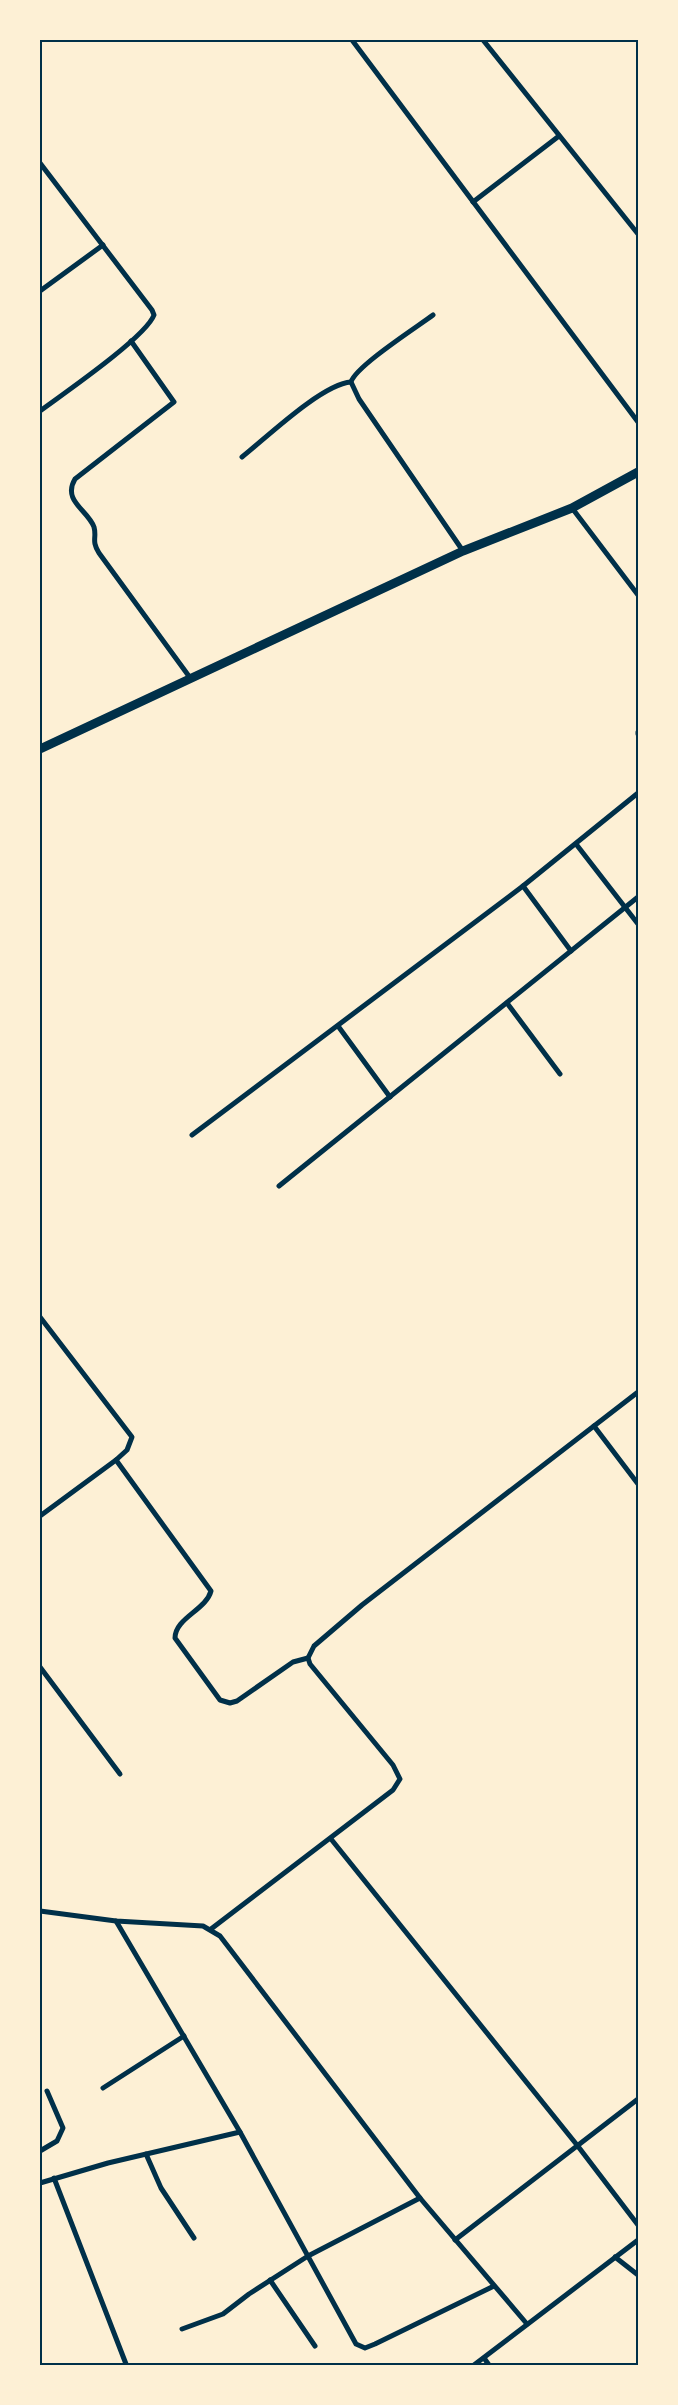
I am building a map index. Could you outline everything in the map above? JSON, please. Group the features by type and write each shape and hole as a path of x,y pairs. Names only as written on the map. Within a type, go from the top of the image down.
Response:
{"street":[{"path":"352,40 638,422"},
{"path":"483,40 638,234"},
{"path":"473,202 559,136"},
{"path":"40,162 42,171 103,245 152,310 154,316 149,326 132,341 40,411"},
{"path":"40,291 103,245"},
{"path":"433,315 366,365 353,376 351,382 358,399 463,551"},
{"path":"132,341 174,402 75,479 71,491 73,499 94,528 94,546 191,679"},
{"path":"242,457 326,391 342,382 351,382"},
{"path":"40,749 463,551 572,508 638,472"},
{"path":"572,508 638,595"},
{"path":"192,1135 523,886 638,793"},
{"path":"576,844 638,924"},
{"path":"523,886 571,951"},
{"path":"279,1186 638,898"},
{"path":"507,1003 560,1074"},
{"path":"338,1026 390,1097"},
{"path":"40,1317 132,1437 127,1450 116,1460 40,1516"},
{"path":"211,1929 393,1790 400,1779 393,1765 310,1664 308,1658 314,1646 362,1605 638,1392"},
{"path":"594,1426 638,1484"},
{"path":"116,1460 211,1590 206,1602 178,1628 175,1638 220,1700 224,1703 237,1701 293,1662 308,1658"},
{"path":"40,1667 120,1774"},
{"path":"331,1839 578,2145 638,2225"},
{"path":"40,1911 116,1921 203,1926 211,1929 224,1941 420,2198 527,2324"},
{"path":"116,1921 240,2132 353,2339 360,2347 375,2344 494,2286"},
{"path":"102,2088 184,2036"},
{"path":"40,2152 57,2141 63,2128 47,2091"},
{"path":"455,2240 638,2099"},
{"path":"40,2183 146,2154 240,2132"},
{"path":"146,2154 161,2188 194,2238"},
{"path":"54,2178 126,2364"},
{"path":"182,2329 218,2316 308,2256 420,2198"},
{"path":"474,2365 638,2240"},
{"path":"615,2257 638,2274"},
{"path":"270,2280 315,2346"},
{"path":"484,2358 489,2365"}]}
